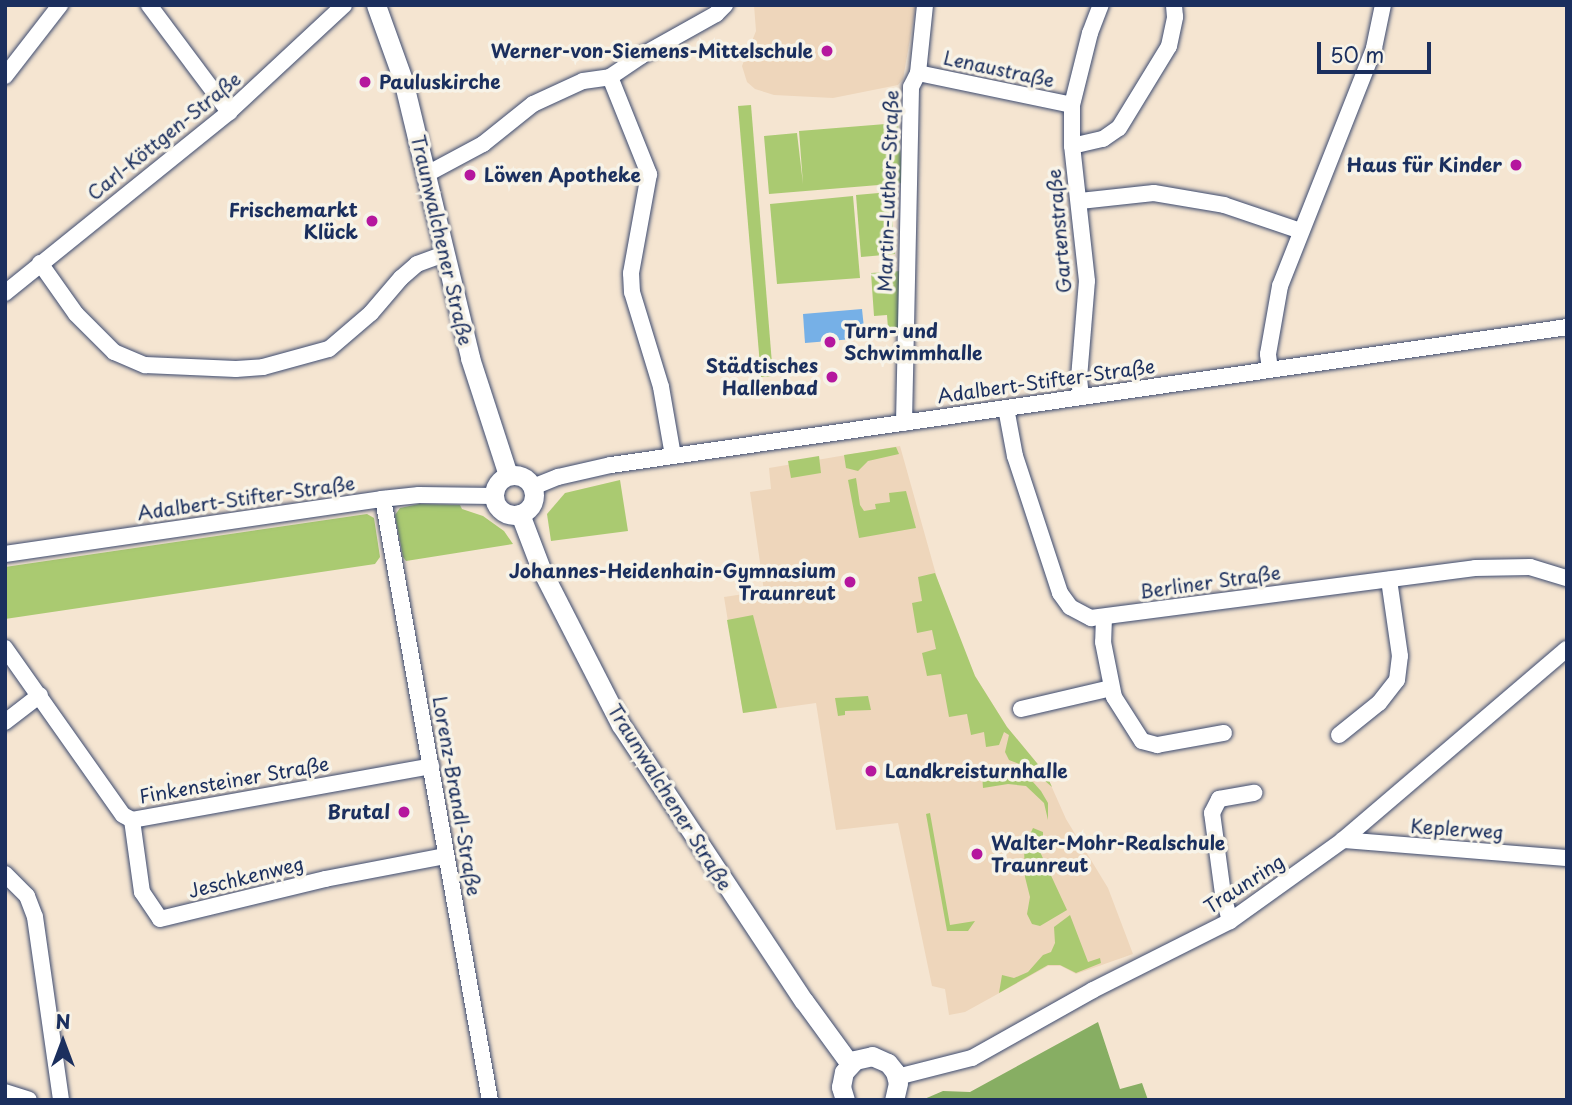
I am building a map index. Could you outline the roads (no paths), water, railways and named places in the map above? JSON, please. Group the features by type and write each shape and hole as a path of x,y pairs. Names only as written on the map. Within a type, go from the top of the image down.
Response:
{"main road":[{"name":"Traunwalchener Straße","path":"376,5 398,62 470,358 508,475"},
{"path":"508,475 526,478 533,487 531,506 520,514 502,511 494,496 498,483 508,475"},
{"name":"Traunwalchener Straße","path":"520,514 541,569 621,725 803,1001 850,1064"},
{"path":"843,1099 842,1077 850,1064 866,1056 877,1057 892,1067 897,1077 898,1089 894,1100"}],"street":[{"path":"5,76 60,5"},
{"path":"149,5 229,112"},
{"name":"Carl-Köttgen-Straße","path":"5,293 229,112 344,5"},
{"path":"427,174 483,144 533,104 583,81 610,78 641,56 716,14 725,5"},
{"name":"Martin-Luther-Straße","path":"904,423 911,87 918,73 925,5"},
{"name":"Gartenstraße","path":"1081,397 1079,378 1087,281 1072,146 1072,105 1090,33 1101,5"},
{"name":"Gartenstraße","path":"1072,146 1103,139 1119,128 1169,46 1175,17 1174,5"},
{"path":"1270,369 1268,354 1280,286 1374,48 1383,5"},
{"name":"Lenaustraße","path":"918,73 1072,105"},
{"path":"610,78 649,174 631,273 632,292 661,387 673,456"},
{"path":"1080,201 1154,193 1224,205 1301,231"},
{"path":"40,263 76,314 114,352 145,365 236,369 277,364 329,349 372,313 401,278 417,264 444,254"},
{"name":"Adalbert-Stifter-Straße","path":"533,487 579,472 673,456 1567,327"},
{"name":"Berliner Straße","path":"1006,408 1015,456 1060,593 1079,615 1104,617 1475,568 1515,566 1567,578"},
{"name":"Adalbert-Stifter-Straße","path":"5,554 383,499 419,495 494,496"},
{"name":"Lorenz-Brandl-Straße","path":"383,499 490,1100"},
{"path":"1339,734 1379,703 1397,680 1400,656 1389,580"},
{"path":"1104,617 1103,642 1111,688 1126,720 1142,741 1157,745 1224,733"},
{"name":"Finkensteiner Straße","path":"5,648 123,815 132,820 430,766"},
{"name":"Traunring","path":"897,1077 972,1058 1093,990 1230,921 1343,840 1567,649"},
{"path":"1021,709 1111,688"},
{"path":"5,722 40,695"},
{"path":"1230,921 1223,894 1212,813 1219,799 1254,793"},
{"name":"Jeschkenweg","path":"132,820 142,892 160,919 325,879 446,856"},
{"name":"Keplerweg","path":"1343,840 1567,858"},
{"path":"5,874 26,896 35,918 61,1100"},
{"path":"5,1092 29,1100"}],"water":[{"path":"862,309 865,338 805,343 803,314"}],"place":[{"name":"Werner-von-Siemens-Mittelschule","path":"827,51"},
{"name":"Pauluskirche","path":"365,82"},
{"name":"Haus für Kinder","path":"1516,165"},
{"name":"Löwen Apotheke","path":"470,175"},
{"name":"Frischemarkt Klück","path":"372,221"},
{"name":"Turn- und Schwimmhalle","path":"830,342"},
{"name":"Städtisches Hallenbad","path":"832,377"},
{"name":"Johannes-Heidenhain-Gymnasium Traunreut","path":"850,582"},
{"name":"Landkreisturnhalle","path":"871,771"},
{"name":"Brutal","path":"404,812"},
{"name":"Walter-Mohr-Realschule Traunreut","path":"977,854"}]}
